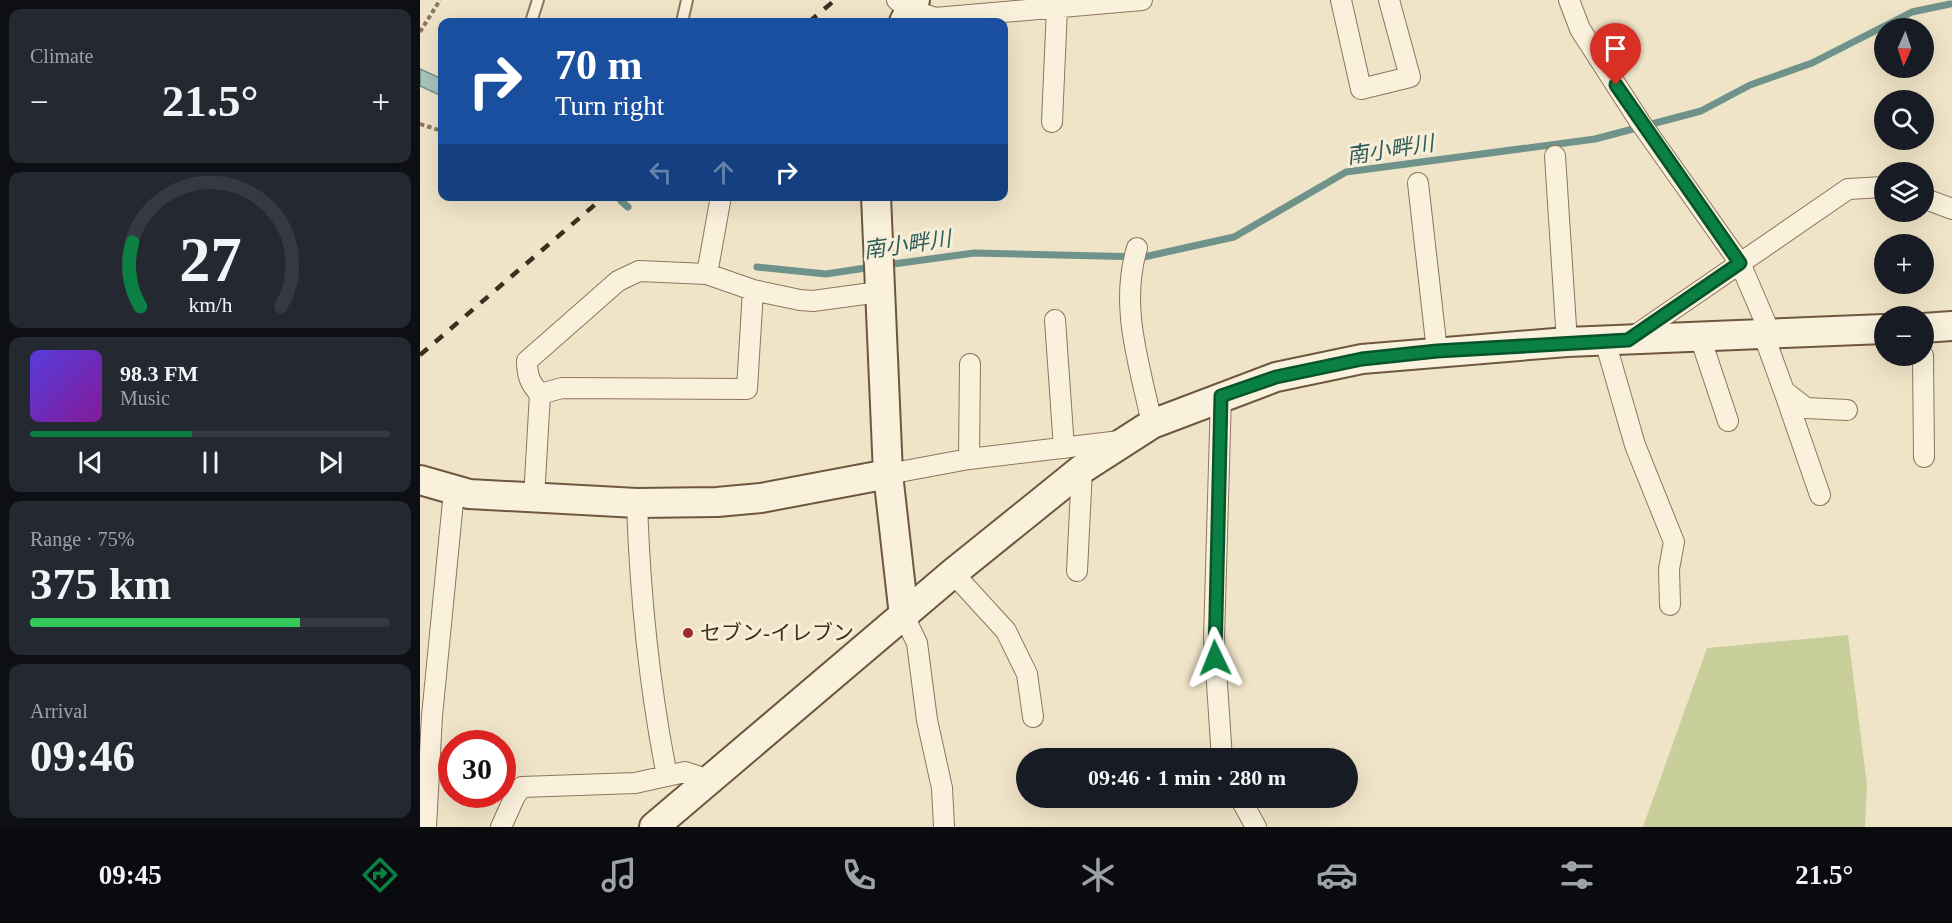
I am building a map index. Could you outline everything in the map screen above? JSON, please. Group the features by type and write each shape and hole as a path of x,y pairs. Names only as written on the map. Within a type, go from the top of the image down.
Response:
{"street":[{"path":"906,8 935,18 1142,0"},
{"path":"1341,0 1361,89 1410,77 1389,0"},
{"path":"1569,0 1580,29 1640,122 1740,263 1820,495"},
{"path":"1052,122 1057,8"},
{"path":"1555,156 1567,342"},
{"path":"1418,183 1437,351"},
{"path":"1616,341 1740,263 1848,189 1874,188"},
{"path":"707,274 720,201"},
{"path":"876,201 888,474 904,616 917,644 927,720 942,788 944,827"},
{"path":"1934,202 1952,209"},
{"path":"1137,248 1131,268 1128,294 1130,317 1152,424"},
{"path":"534,498 540,394 532,386 527,374 527,361 618,281 639,271 707,274 753,290 813,301 879,285"},
{"path":"540,394 562,388 747,388 753,290"},
{"path":"1055,320 1073,459 1077,571"},
{"path":"1934,327 1952,326"},
{"path":"420,480 454,491 534,498 637,503 761,498 969,459 1073,459 1122,441 1152,424 1221,396 1276,377 1351,361 1437,351 1567,342 1874,329"},
{"path":"1700,337 1728,422"},
{"path":"1616,341 1635,445 1674,542 1669,569 1670,605"},
{"path":"969,459 970,364"},
{"path":"1923,366 1924,457"},
{"path":"1784,391 1806,408 1846,410"},
{"path":"1221,396 1214,638 1221,748"},
{"path":"654,827 953,573 1073,459"},
{"path":"432,827 426,827 428,667 454,491"},
{"path":"637,503 653,708 667,776"},
{"path":"953,573 1006,631 1027,674 1033,717"},
{"path":"501,827 515,796 522,787 635,783 685,772 709,780"},
{"path":"1246,808 1256,827"}],"lane":[{"path":"532,18 538,0"},
{"path":"683,18 687,0"}],"path":[{"path":"420,32 440,0"},
{"path":"420,124 438,130"}],"green space":[{"path":"1848,635 1867,784 1865,827 1643,827 1707,648"}],"water":[{"path":"420,69 438,77 438,94 420,86"}],"waterway":[{"name":"南小畔川","path":"886,265 974,253 1144,257 1234,237 1346,172 1595,139 1701,111 1750,85 1812,63 1912,12 1950,4"},
{"name":"南小畔川","path":"621,201 628,207"},
{"name":"南小畔川","path":"757,267 826,274 872,267"}],"railway":[{"path":"814,18 835,0"},
{"path":"420,355 599,201"}],"place":[{"name":"セブン-イレブン","path":"688,633"}],"route":[{"path":"1215,658 1221,396 1276,377 1362,359 1437,351 1628,340 1740,263 1616,85"}]}
